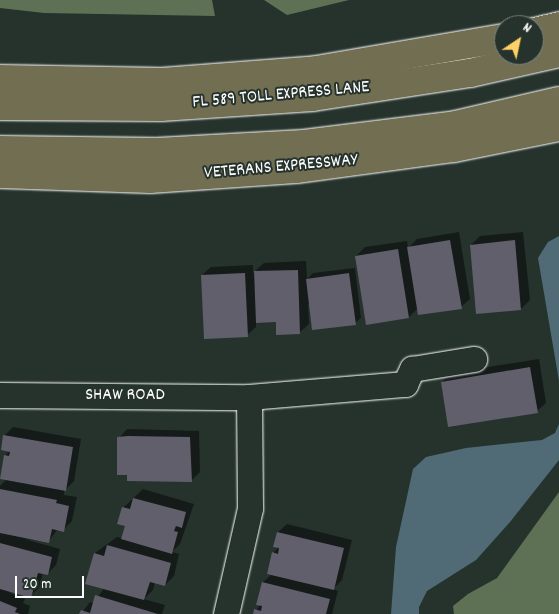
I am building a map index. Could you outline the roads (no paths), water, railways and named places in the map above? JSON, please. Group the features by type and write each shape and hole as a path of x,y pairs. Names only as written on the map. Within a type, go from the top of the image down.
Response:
{"highway":[{"path":"544,30 559,26"},
{"path":"0,79 162,82 317,70 494,40"},
{"name":"FL 589 TOLL EXPRESS LANE","path":"0,106 161,107 313,97 470,73 559,53"},
{"path":"0,150 157,152 304,144 456,125 559,101"},
{"name":"VETERANS EXPRESSWAY","path":"0,174 150,179 296,169 454,148 559,126"}],"street":[{"name":"SHAW ROAD","path":"0,395 249,398 405,384 412,369 474,358"},
{"path":"226,614 250,508 249,398"}],"water":[{"path":"559,236 559,381 538,258 548,242"},
{"path":"559,424 559,460 510,522 476,560 427,591 419,607 419,614 391,614 396,547 413,469 426,457 466,448 542,440 555,433"}]}
